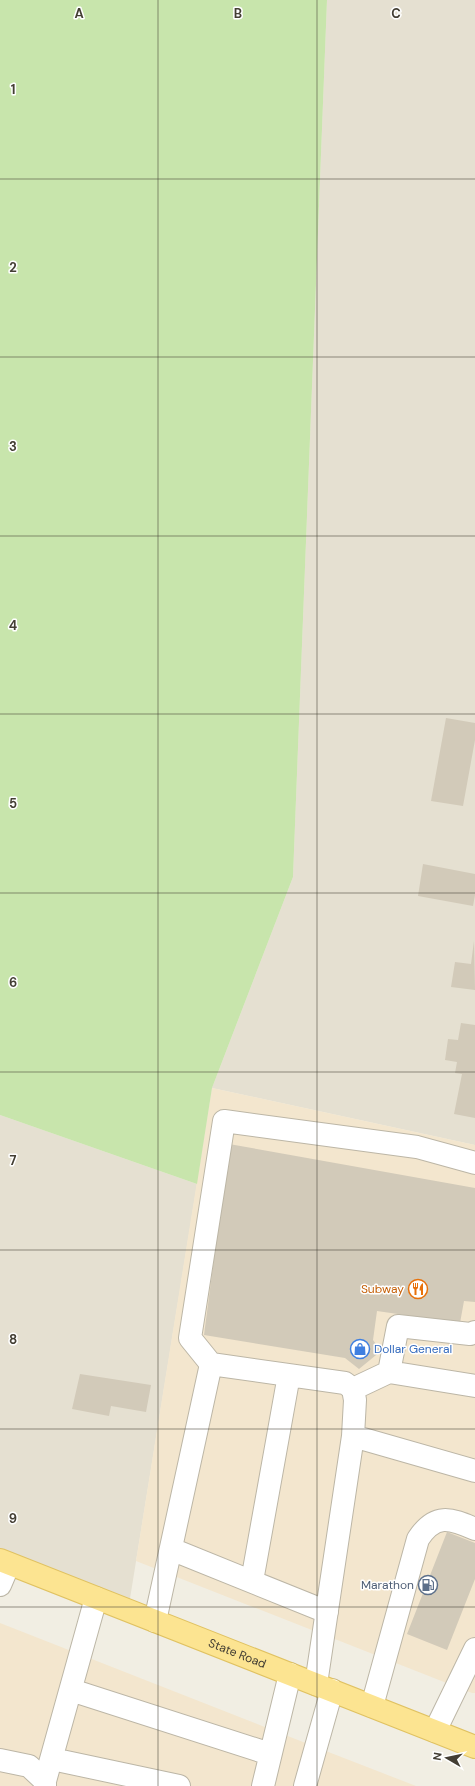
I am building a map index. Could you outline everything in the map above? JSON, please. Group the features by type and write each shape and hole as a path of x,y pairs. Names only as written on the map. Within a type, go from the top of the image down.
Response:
{"main road":[{"name":"State Road","path":"5,1562 475,1747"}],"lane":[{"path":"305,1786 324,1687 327,1612 353,1436 355,1400 353,1389 345,1383 211,1364 190,1338 224,1121 417,1146 475,1163"},
{"path":"389,1372 398,1326 470,1334 475,1332"},
{"path":"155,1621 211,1364"},
{"path":"353,1389 389,1372 475,1386"},
{"path":"252,1582 289,1375"},
{"path":"353,1436 475,1471"},
{"path":"372,1706 418,1539 426,1527 435,1522 448,1520 475,1529"},
{"path":"171,1549 327,1612"},
{"path":"0,1585 5,1562"},
{"path":"45,1784 96,1598"},
{"path":"436,1731 475,1649"},
{"path":"262,1786 290,1674"},
{"path":"71,1690 270,1754"},
{"path":"52,1759 180,1786"},
{"path":"0,1760 29,1766 45,1784"}],"shaded area":[{"path":"327,0 475,0 475,1145 212,1088 293,877"},
{"path":"212,1088 475,1145 475,1693 136,1561"},
{"path":"0,1115 197,1184 128,1611 0,1556"},
{"path":"0,1623 331,1753 416,1786 0,1786"}],"green space":[{"path":"0,0 327,0 293,877 212,1088 197,1184 0,1115"}],"building":[{"path":"446,718 475,723 475,740 463,806 431,801"},
{"path":"423,864 475,874 475,895 473,906 418,896"},
{"path":"474,941 475,990 451,987 455,962 471,964"},
{"path":"461,1023 475,1025 475,1118 454,1114 462,1074 455,1073 457,1062 445,1060 448,1039 458,1040"},
{"path":"229,1144 475,1188 475,1302 464,1301 460,1323 377,1311 373,1340 381,1351 359,1369 345,1358 204,1335"},
{"path":"80,1374 151,1385 146,1412 111,1406 109,1416 72,1409"},
{"path":"447,1532 475,1543 475,1579 447,1650 407,1634"}],"place":[{"name":"Subway","path":"418,1289"},
{"name":"Dollar General","path":"360,1349"},
{"name":"Marathon","path":"428,1585"}]}
